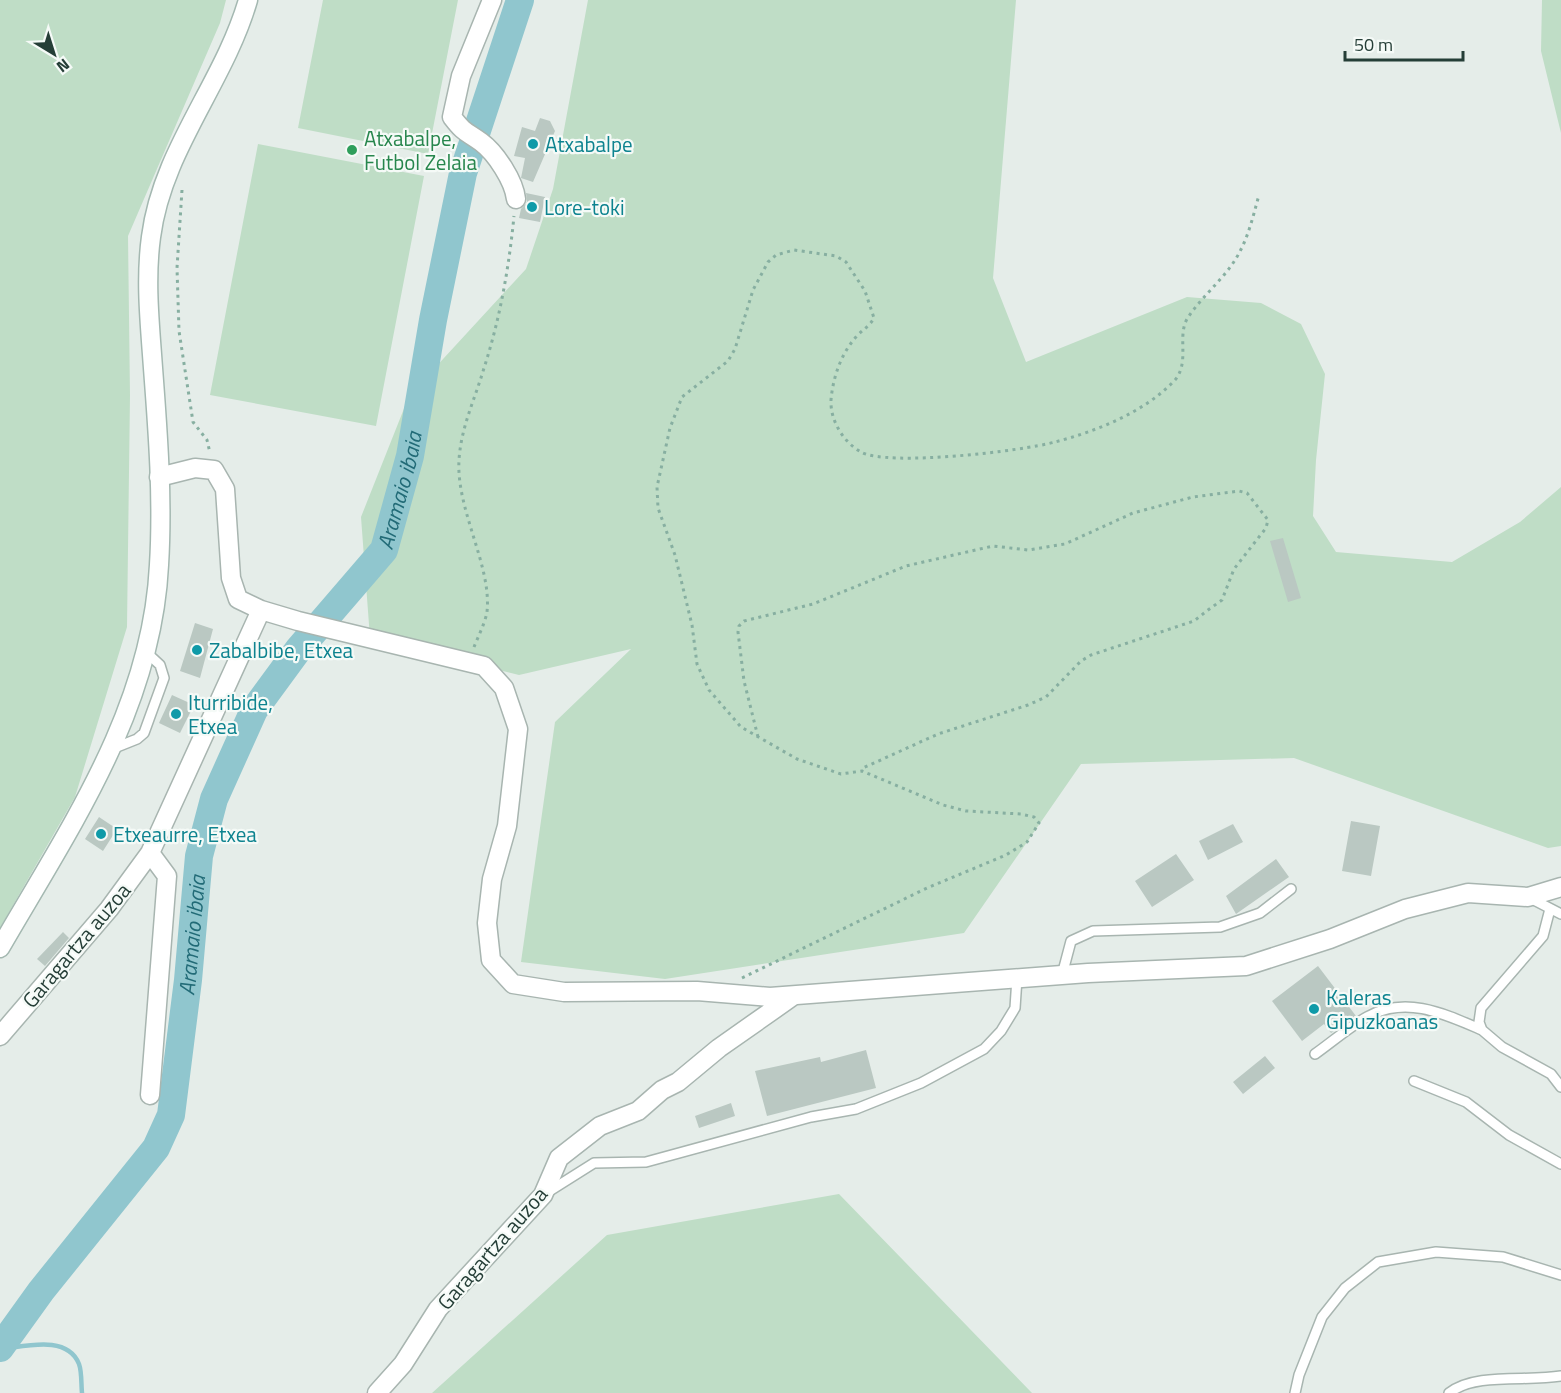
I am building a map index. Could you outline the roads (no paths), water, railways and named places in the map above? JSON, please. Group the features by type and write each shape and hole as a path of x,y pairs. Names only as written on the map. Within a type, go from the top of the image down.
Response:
{"street":[{"path":"0,948 100,774 140,682 153,627 159,565 159,477 148,296 150,239 156,206 169,169 228,53 248,0"},
{"path":"492,0 454,100 452,117 463,133 482,142 509,178 515,189 516,199"},
{"path":"159,477 195,468 214,470 225,489 231,578 238,598 261,610 298,621 484,666 504,688 518,729 507,825 492,879 487,923 491,960 513,984 564,992 697,991 770,997 1062,975 1246,966 1330,939 1405,909 1468,893 1528,897 1561,887"},
{"name":"Garagartza auzoa","path":"0,1036 110,909 150,853 261,610"},
{"name":"Garagartza auzoa","path":"150,853 167,876 150,1095"},
{"name":"Garagartza auzoa","path":"377,1393 403,1364 438,1309 543,1195 559,1158 574,1144 600,1126 638,1111 662,1090 678,1082 719,1048 794,995"}],"lane":[{"path":"1062,975 1071,941 1093,931 1220,927 1260,914 1291,890"},
{"path":"1528,897 1561,914"},
{"path":"1482,1030 1479,1022 1481,1008 1543,936 1550,909"},
{"path":"543,1195 594,1163 646,1162 812,1117 856,1109 921,1083 984,1049 1001,1031 1015,1008 1017,978"},
{"path":"1315,1054 1367,1017 1386,1009 1417,1006 1482,1030 1502,1047 1551,1074 1561,1087"},
{"path":"1414,1081 1466,1102 1509,1135 1561,1164"},
{"path":"1295,1393 1299,1375 1322,1317 1345,1288 1378,1262 1436,1252 1503,1257 1561,1275"},
{"path":"1449,1393 1475,1381 1541,1380 1561,1376"}],"waterway":[{"name":"Aramaio ibaia","path":"0,1348 41,1291 156,1148 171,1115 188,980 199,856 214,799 254,710 298,650 384,550 410,456 433,320 463,173 520,0"},
{"path":"0,1349 44,1344 65,1349 79,1364 82,1393"}],"place":[{"name":"Atxabalpe","path":"533,144"},
{"name":"Atxabalpe, Futbol Zelaia","path":"352,150"},
{"name":"Lore-toki","path":"532,207"},
{"name":"Zabalbibe, Etxea","path":"197,650"},
{"name":"Iturribide, Etxea","path":"176,714"},
{"name":"Etxeaurre, Etxea","path":"101,834"},
{"name":"Kaleras Gipuzkoanas","path":"1314,1009"}]}
